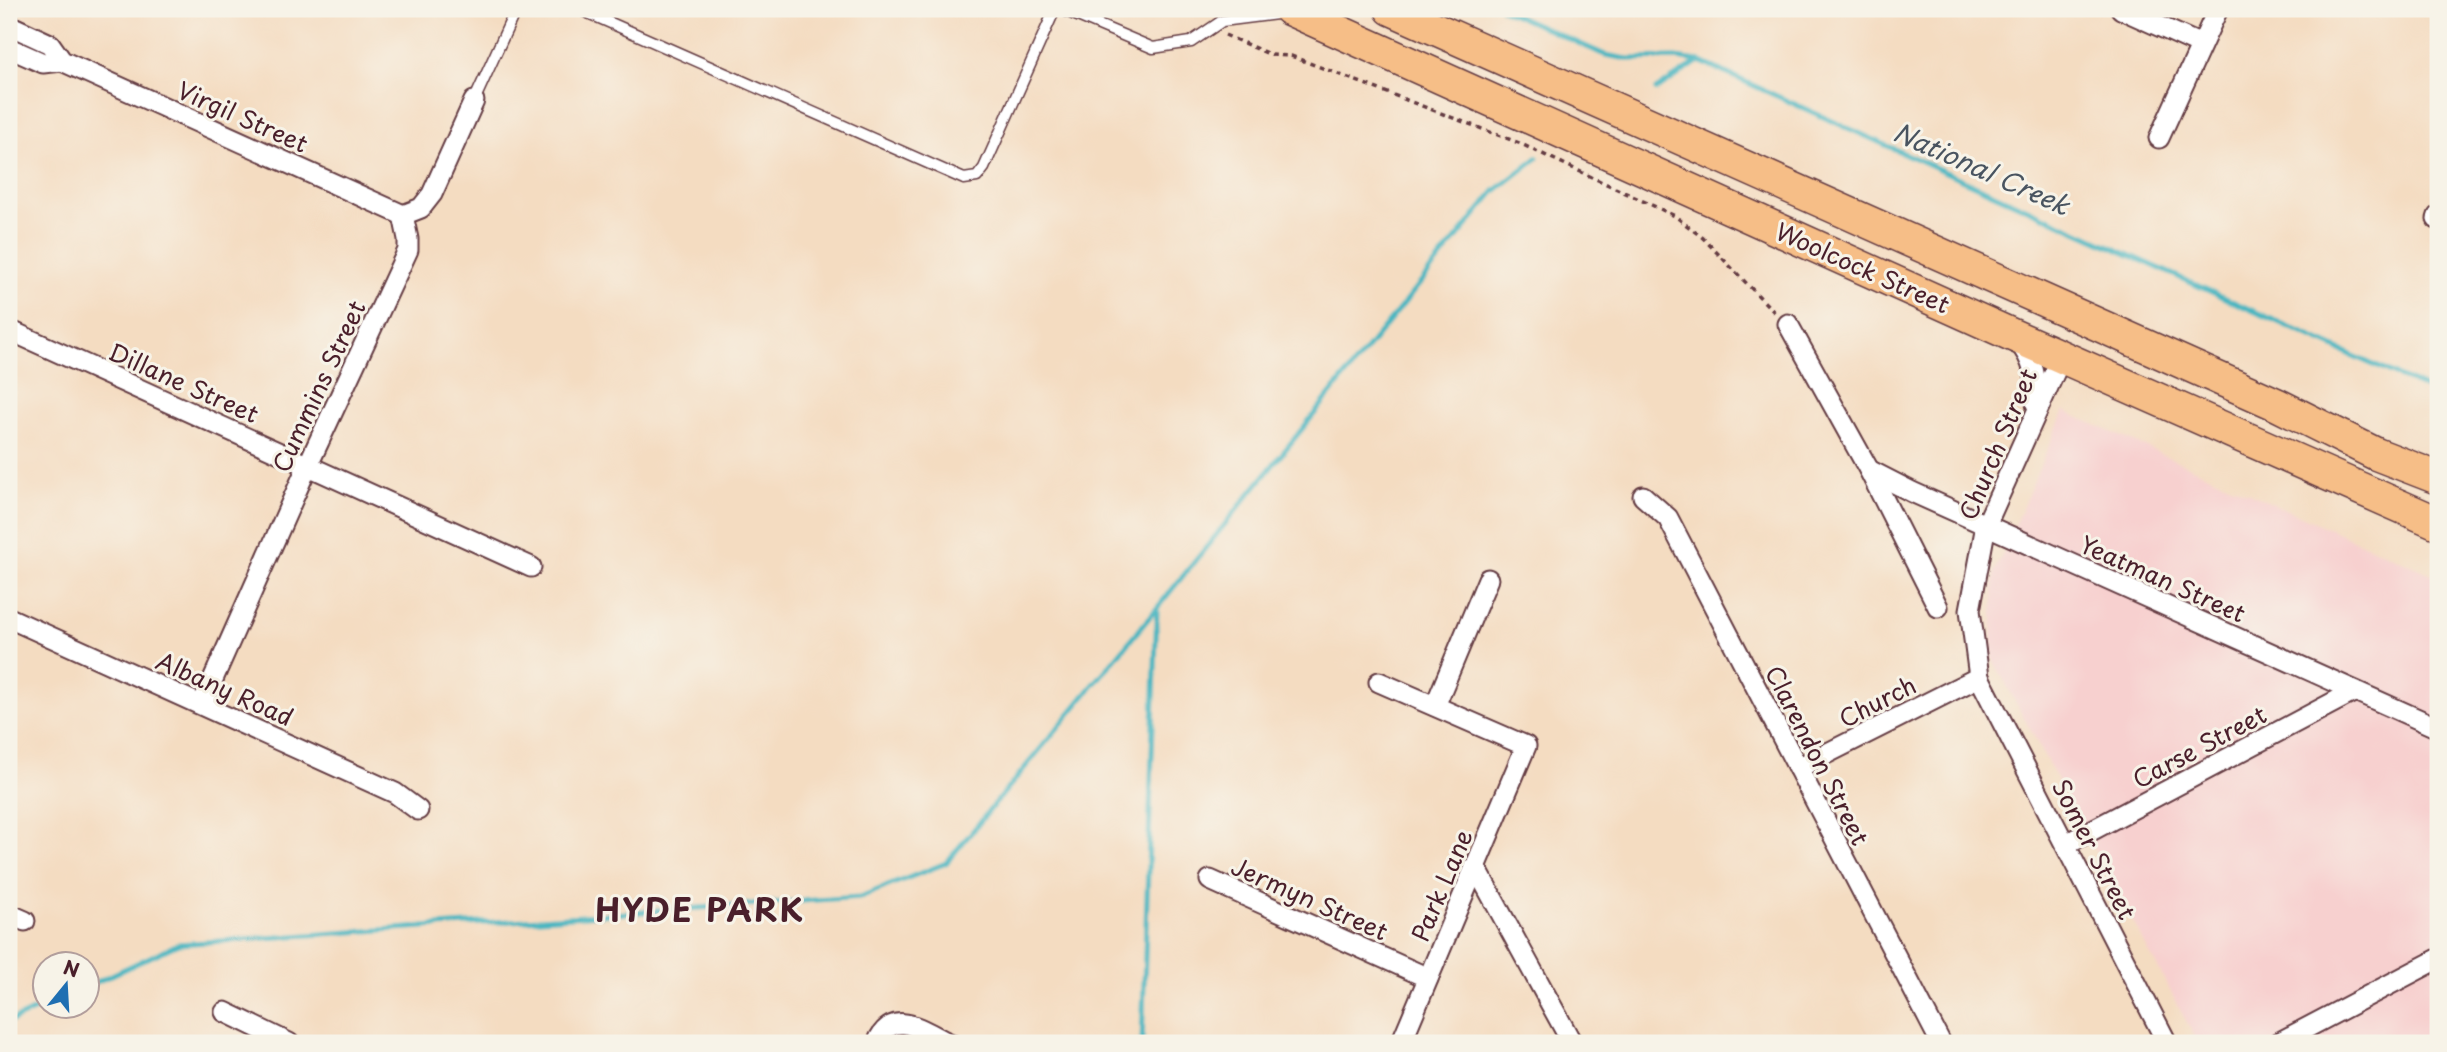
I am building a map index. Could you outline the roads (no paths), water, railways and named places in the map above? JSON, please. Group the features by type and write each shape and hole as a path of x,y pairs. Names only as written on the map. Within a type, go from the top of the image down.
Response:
{"main road":[{"name":"Woolcock Street","path":"1391,9 2276,404 2376,454 2438,478"},
{"name":"Woolcock Street","path":"1292,10 2010,334 2438,523"},
{"path":"2025,293 2063,331 2066,341 2062,356"}],"street":[{"path":"2122,9 2201,45"},
{"path":"2159,138 2218,9"},
{"name":"Virgil Street","path":"9,25 50,44 62,61 403,215"},
{"name":"Virgil Street","path":"9,48 43,64 62,61"},
{"path":"403,215 421,208 432,194 474,101"},
{"name":"Cummins Street","path":"202,704 408,250 403,215"},
{"path":"1788,324 1869,470 1938,607"},
{"name":"Dillane Street","path":"9,330 531,567"},
{"path":"2010,334 2025,350 2034,366 2037,387 2034,418"},
{"name":"Church Street","path":"1979,677 1970,610 1986,525 2062,356"},
{"name":"Yeatman Street","path":"1869,470 1912,492 2438,728"},
{"name":"Clarendon Street","path":"1643,496 1668,518 1941,1043"},
{"path":"1379,682 1435,706 1488,579"},
{"name":"Albany Road","path":"9,618 396,793 418,810"},
{"name":"Church","path":"1798,768 1979,677"},
{"name":"Somer Street","path":"1979,677 2167,1043"},
{"name":"Carse Street","path":"2066,844 2355,691"},
{"name":"Park Lane","path":"1401,1043 1525,746 1435,706"},
{"path":"1475,866 1572,1043"},
{"name":"Jermyn Street","path":"1210,880 1428,978"},
{"path":"2278,1043 2438,959"},
{"path":"225,1012 289,1043"},
{"path":"877,1043 886,1029 894,1023 912,1026 949,1043"}],"lane":[{"path":"474,101 516,9"},
{"path":"579,9 964,179 977,177 984,168 1055,9"},
{"path":"1060,9 1153,48 1191,43 1222,21 1292,10"}],"waterway":[{"name":"National Creek","path":"1502,9 1605,55 1628,59 1675,58 1699,61 2438,394"},
{"path":"1656,90 1699,61"},
{"path":"102,979 178,944 860,897 946,863 1495,191 1537,158"},
{"path":"1142,1043 1157,609"},
{"path":"9,1022 32,1011"}],"district":[{"name":"HYDE PARK","path":"700,909"}]}
